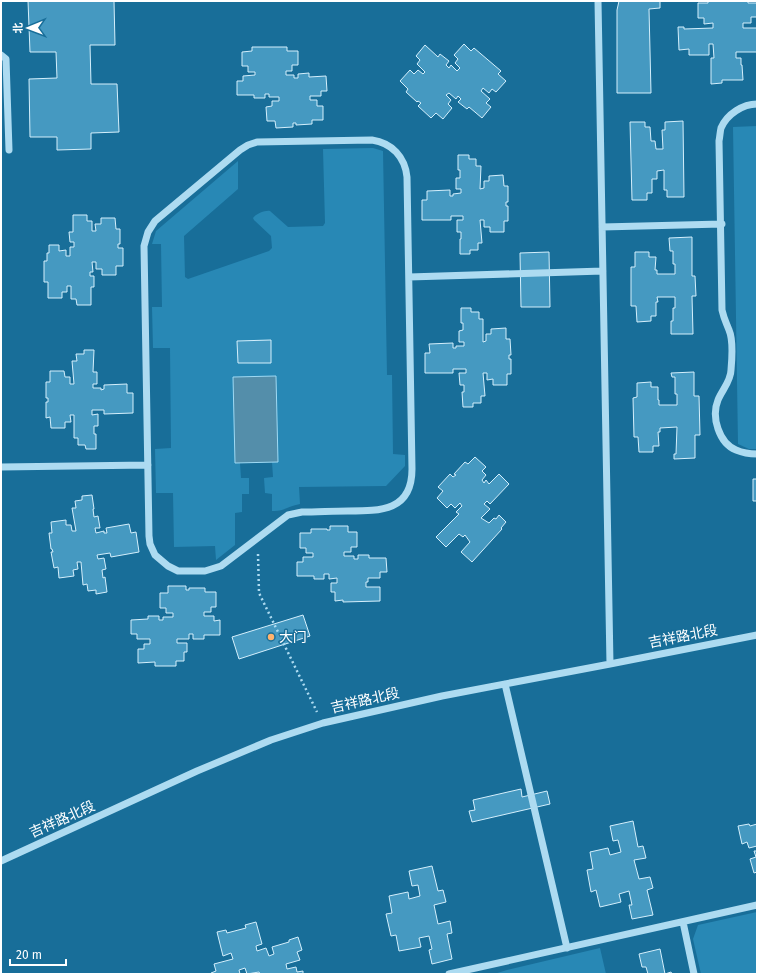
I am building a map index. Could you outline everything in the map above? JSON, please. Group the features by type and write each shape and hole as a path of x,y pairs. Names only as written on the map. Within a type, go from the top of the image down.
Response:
{"street":[{"path":"598,1 610,664"},
{"path":"1,55 6,59 8,150"},
{"path":"757,104 746,105 732,114 724,122 719,141 722,224 722,310 724,320 730,330 732,371 715,408 715,420 719,433 726,443 735,450 749,454 757,454"},
{"path":"372,140 393,149 402,159 407,177 409,277 412,477 408,490 401,500 396,504 380,510 292,513 282,519 227,562 216,568 205,571 178,571 168,566 155,555 150,544 144,246 146,236 155,221 248,145 257,142 372,140"},
{"path":"602,227 722,224"},
{"path":"409,277 603,271"},
{"path":"1,467 148,465"},
{"name":"吉祥路北段","path":"1,860 197,771 271,740 323,723 442,696 757,635"},
{"path":"505,684 567,948"},
{"path":"449,974 480,971 567,948 757,905"},
{"path":"683,922 694,974"}],"path":[{"path":"258,538 259,593 323,723"}],"shaded area":[{"path":"757,126 757,449 749,449 738,444 733,127"},
{"path":"373,148 383,151 387,375 392,375 393,454 405,455 405,466 386,486 299,487 300,504 279,511 272,511 272,494 265,493 264,478 273,477 272,462 277,462 276,376 234,377 235,462 240,463 241,478 249,478 249,494 242,494 242,512 235,513 235,545 216,560 215,546 174,547 173,493 156,493 155,449 171,448 170,348 153,348 152,307 162,307 161,244 152,244 156,231 238,161 238,189 184,236 185,277 188,279 269,251 272,248 271,236 254,220 254,217 263,212 270,211 288,227 323,226 325,223 323,149"},
{"path":"276,376 278,462 235,463 233,377"},
{"path":"757,912 757,974 701,974 693,939 698,925"},
{"path":"600,948 606,974 494,974 507,970"}],"building":[{"path":"28,1 114,1 115,45 90,45 91,84 117,84 119,132 91,133 91,149 57,150 57,137 30,137 29,79 57,78 56,52 30,52"},
{"path":"619,1 660,1 660,8 649,9 651,93 617,93 617,10"},
{"path":"708,1 748,1 748,3 757,3 757,17 751,17 751,23 743,23 743,28 757,28 757,52 736,52 736,58 741,58 743,80 722,80 722,83 711,84 711,58 714,58 713,44 709,44 709,55 689,55 689,49 679,50 678,27 684,27 684,29 713,28 713,23 704,24 704,18 698,18 698,3 708,3"},
{"path":"464,44 471,51 474,48 501,71 498,74 506,81 496,92 492,89 489,93 483,88 481,91 490,99 486,103 491,107 482,118 469,107 467,109 458,102 461,99 458,96 456,99 449,93 446,95 451,100 448,104 452,108 443,119 436,113 431,118 418,106 421,103 418,101 417,102 406,92 408,89 400,81 410,70 414,74 418,70 423,74 425,72 417,64 420,60 416,56 425,45 438,57 440,54 449,61 446,65 449,68 451,65 457,71 460,68 455,63 458,59 454,55"},
{"path":"252,47 287,47 287,51 298,51 298,65 292,65 292,71 286,71 286,75 294,75 294,78 298,78 298,74 309,73 309,77 326,76 327,91 321,91 321,96 310,96 310,100 317,100 317,106 323,106 323,120 312,120 312,124 296,125 296,123 293,123 293,127 276,128 275,121 267,121 266,107 272,106 272,101 279,101 279,97 269,97 269,94 265,94 265,98 254,98 254,95 237,95 237,81 243,81 243,76 255,75 255,72 248,72 248,66 242,66 242,52 252,51"},
{"path":"683,121 684,197 667,197 667,190 664,190 664,170 657,171 657,179 652,179 652,193 647,193 647,200 632,200 630,122 645,122 645,127 650,127 651,141 655,141 656,149 663,149 662,130 665,130 665,122"},
{"path":"458,155 469,155 469,159 476,159 476,166 481,166 480,189 484,188 484,181 489,181 489,176 503,175 504,186 508,186 508,202 506,202 506,206 508,206 508,221 504,221 504,232 490,232 490,227 484,227 484,220 480,220 482,243 478,243 478,250 470,250 470,254 460,254 461,232 457,232 457,220 463,220 463,216 451,216 451,220 422,220 422,200 427,200 427,191 450,190 450,196 461,193 461,189 456,189 456,178 460,178 460,170 458,170"},
{"path":"73,215 87,215 87,221 92,221 92,231 96,231 95,224 101,224 101,218 115,218 116,229 120,229 120,244 118,244 118,248 123,248 123,266 116,266 116,275 102,275 102,269 96,269 96,262 92,262 93,272 90,272 90,276 94,276 94,287 91,287 91,305 77,305 76,299 71,299 71,286 67,286 67,292 62,292 62,298 48,298 48,282 44,282 44,261 47,261 49,245 59,245 59,251 66,250 66,256 70,256 70,247 74,247 74,242 70,242 69,232 73,232"},
{"path":"692,237 692,276 695,276 696,296 692,296 693,334 671,334 671,321 673,321 675,297 657,297 658,302 656,302 656,316 651,316 651,321 637,322 636,306 631,306 631,267 635,267 635,252 649,252 649,257 656,257 655,270 657,270 657,274 675,274 673,251 670,251 669,238"},
{"path":"549,252 550,307 521,307 520,253"},
{"path":"461,308 471,308 471,312 479,312 479,319 483,319 483,342 486,341 486,334 491,334 491,329 506,328 506,339 510,339 511,355 509,355 509,359 511,359 511,374 507,374 507,385 493,385 493,379 487,380 487,373 483,373 485,396 481,396 481,403 473,403 473,407 463,407 462,392 464,392 464,385 460,385 459,373 466,373 466,369 453,369 453,373 425,373 425,353 430,353 429,344 453,343 453,348 456,348 456,346 464,346 464,342 459,342 459,331 463,330 463,323 461,323"},
{"path":"271,340 271,363 238,363 237,341"},
{"path":"84,350 94,350 93,372 97,372 97,384 93,384 93,388 101,388 101,390 104,389 104,385 127,384 127,393 133,393 133,413 104,414 104,410 92,410 92,415 98,414 98,426 94,426 94,434 96,434 96,449 86,449 85,445 78,445 78,438 74,438 74,415 70,415 71,422 65,422 65,428 51,428 50,417 46,418 46,402 48,402 48,398 46,398 46,382 50,382 50,371 64,371 65,377 70,377 70,384 74,384 72,361 77,361 76,354 84,354"},
{"path":"694,372 694,396 699,396 700,435 695,435 695,458 674,459 674,454 676,454 677,427 660,428 660,432 658,432 659,446 653,446 653,452 639,452 638,437 634,437 633,398 637,397 637,383 651,382 651,387 658,387 659,405 677,405 677,394 675,394 675,377 672,377 671,373"},
{"path":"475,457 486,467 482,471 486,475 482,480 484,483 486,480 489,484 499,474 509,484 490,504 487,501 484,504 490,509 481,518 489,523 494,518 496,519 499,515 506,522 501,528 502,529 472,562 461,552 470,542 465,535 463,537 459,534 446,547 436,537 459,514 456,512 462,506 460,503 455,508 451,504 447,508 437,498 443,491 438,487 450,474 453,477 456,475 454,474 465,462 468,464"},
{"path":"753,479 757,479 757,501 753,501"},
{"path":"92,495 94,517 98,516 100,528 95,528 96,533 104,531 104,533 107,533 106,528 129,524 131,533 136,532 139,552 111,557 110,553 97,555 98,559 104,558 106,569 102,570 103,578 105,577 107,592 96,594 96,590 88,591 87,584 83,585 81,562 77,562 78,569 73,570 74,576 59,578 58,567 54,568 51,552 53,552 51,549 49,533 52,533 51,522 66,520 66,525 71,525 72,531 76,531 72,508 76,508 75,501 82,500 82,496"},
{"path":"330,526 348,526 348,532 357,532 357,547 351,547 351,552 344,552 344,556 354,556 354,559 358,559 358,555 369,555 369,558 386,558 387,572 380,572 380,578 368,578 368,582 366,582 366,587 380,587 380,601 335,601 335,592 331,592 331,583 337,583 337,578 329,579 329,574 324,574 324,579 314,579 314,576 297,576 297,562 303,562 303,557 313,557 313,553 306,553 306,548 300,548 300,533 311,533 311,529 330,530"},
{"path":"168,586 186,586 186,590 189,590 189,588 205,588 205,592 216,592 216,607 211,607 211,612 204,612 204,616 214,616 214,621 220,620 220,635 204,635 204,639 193,639 193,634 189,634 189,639 177,639 177,643 187,643 187,652 184,652 184,661 176,661 176,666 155,666 155,662 138,663 138,649 144,649 144,644 150,644 150,639 137,639 137,634 131,634 131,620 148,619 148,616 159,616 159,620 163,620 163,617 173,617 173,613 166,613 166,608 160,608 160,593 168,593"},
{"name":"大门","path":"303,615 310,636 239,659 232,637"},
{"path":"521,789 522,797 547,791 550,804 472,822 469,811 475,810 473,800"},
{"path":"633,821 638,847 643,846 646,858 634,860 639,879 650,877 653,888 647,890 653,915 632,919 629,905 632,905 629,891 619,894 621,902 600,907 596,890 591,892 587,870 593,869 590,852 608,848 610,855 621,852 618,840 613,841 610,826"},
{"path":"749,824 750,826 757,824 757,846 749,848 747,842 742,844 738,826"},
{"path":"754,851 757,851 757,872 754,873 750,859 756,857"},
{"path":"432,866 438,891 443,890 446,902 434,905 438,924 450,921 452,933 447,934 452,959 432,964 429,950 432,949 429,936 419,938 421,947 399,951 396,935 391,936 386,914 392,913 389,896 408,892 409,899 420,896 418,885 412,886 409,871"},
{"path":"256,922 262,944 256,946 257,951 266,948 269,956 274,954 272,947 289,942 289,940 298,937 302,950 297,952 300,960 286,964 287,969 296,967 297,972 303,971 303,974 260,974 259,972 247,974 245,968 239,970 240,974 211,974 216,971 214,964 233,959 231,953 223,956 217,932 226,930 227,933 246,928 245,925"},
{"path":"660,949 665,974 648,974 646,967 642,967 639,954"}],"place":[{"name":"大门","path":"271,637"}]}
